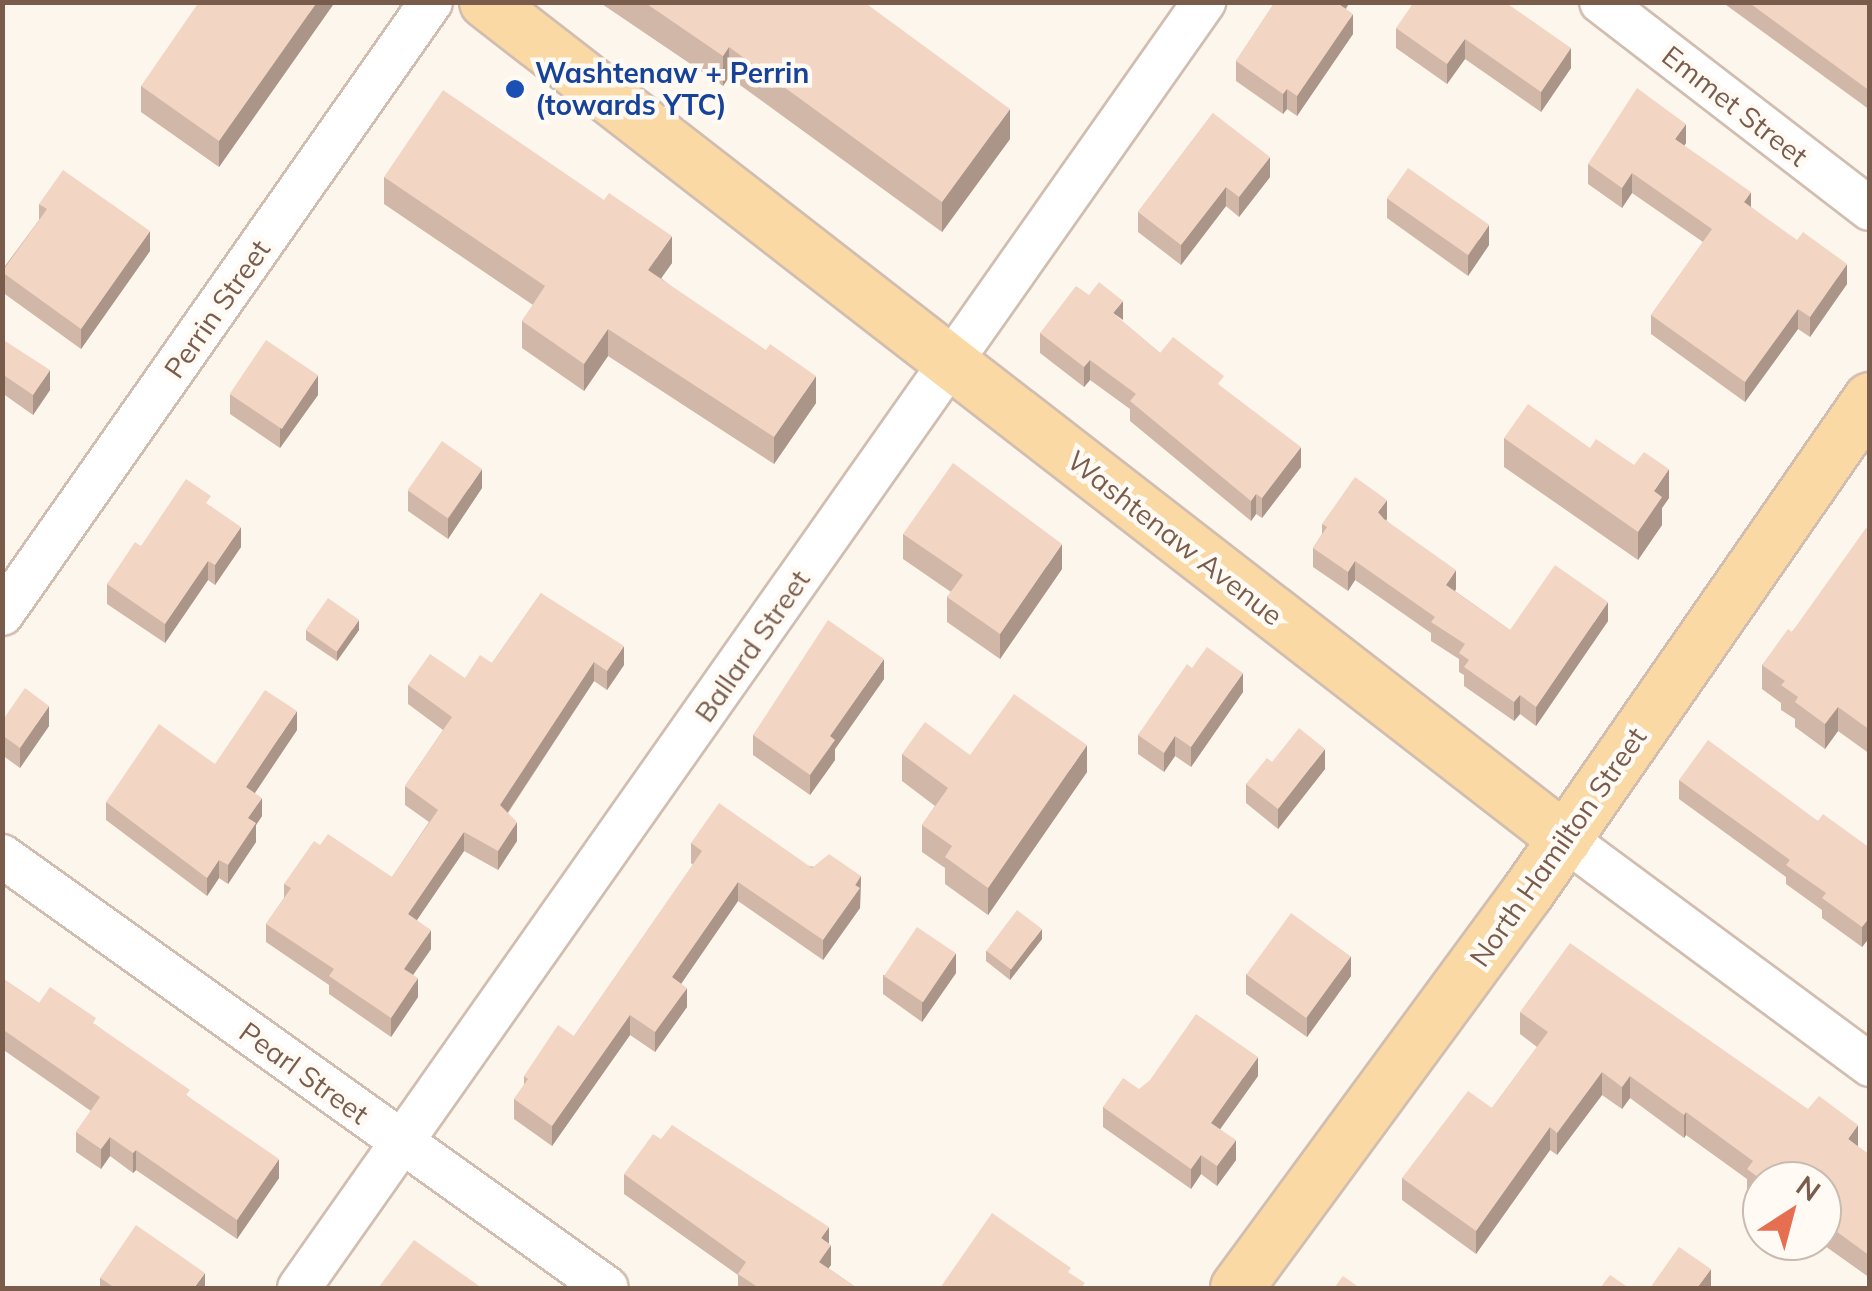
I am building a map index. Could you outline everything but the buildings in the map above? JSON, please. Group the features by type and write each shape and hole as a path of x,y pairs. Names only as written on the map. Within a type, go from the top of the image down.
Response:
{"main road":[{"name":"Washtenaw Avenue","path":"486,2 1565,839"},
{"name":"North Hamilton Street","path":"1238,1288 1565,839 1870,399"}],"street":[{"name":"Perrin Street","path":"2,614 431,2"},
{"name":"Ballard Street","path":"299,1288 1204,2"},
{"name":"Emmet Street","path":"1600,2 1870,209"},
{"name":"Washtenaw Avenue","path":"1565,839 1870,1065"},
{"name":"Pearl Street","path":"2,856 608,1288"}],"place":[{"name":"Washtenaw + Perrin (towards YTC)","path":"515,89"}]}
